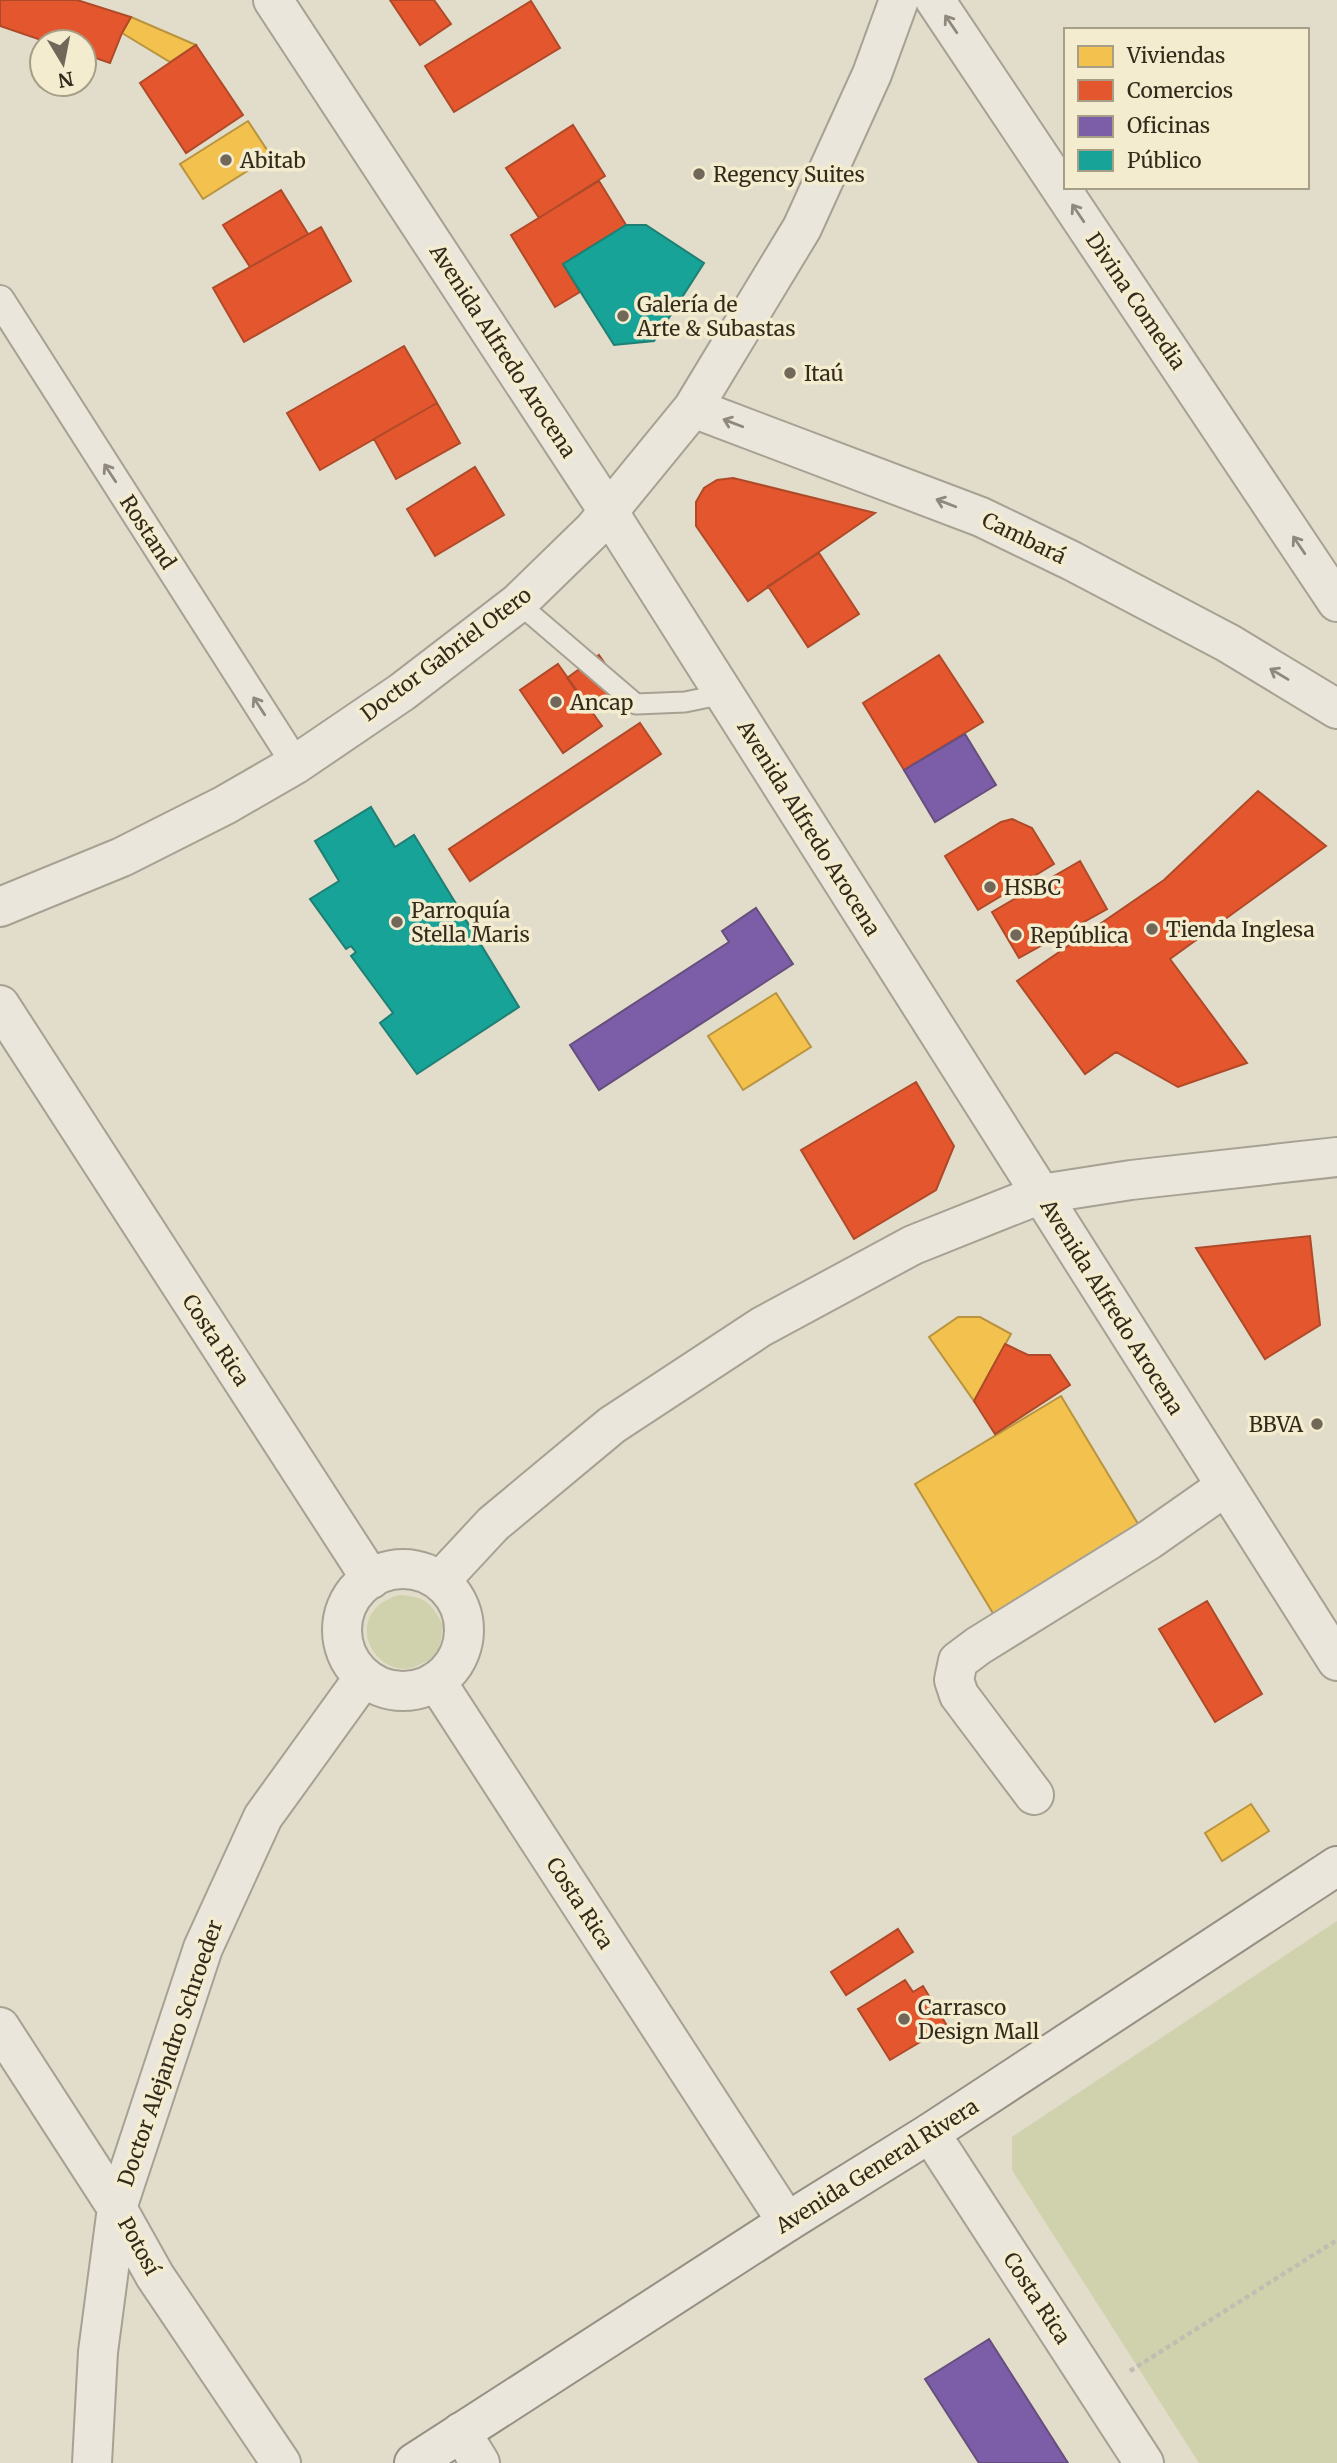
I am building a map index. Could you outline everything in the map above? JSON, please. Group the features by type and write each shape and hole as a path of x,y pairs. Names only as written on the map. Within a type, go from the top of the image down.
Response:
{"street":[{"name":"Avenida Alfredo Arocena","path":"273,0 608,511 1337,1661"},
{"name":"Doctor Gabriel Otero","path":"0,908 122,857 225,805 296,764 402,692 518,603 594,529 693,408 802,228 872,74 899,0"},
{"name":"Divina Comedia","path":"935,0 1337,602"},
{"name":"Rostand","path":"0,300 296,764"},
{"name":"Cambará","path":"693,408 981,517 1072,561 1228,643 1337,709"},
{"name":"Costa Rica","path":"0,1005 370,1578"},
{"path":"440,1581 493,1524 612,1425 761,1326 913,1245 1041,1194 1131,1180 1337,1157"},
{"path":"1034,1795 959,1695 954,1680 958,1661 1149,1540 1226,1486"},
{"path":"405,1570 427,1574 440,1581 460,1607 464,1624 458,1656 449,1670 436,1681 412,1690 375,1684 364,1677 347,1655 342,1626 345,1612 359,1587 384,1572 405,1570"},
{"name":"Doctor Alejandro Schroeder","path":"92,2463 98,2352 117,2208 202,1948 262,1817 364,1677"},
{"name":"Costa Rica","path":"436,1681 787,2222"},
{"name":"Avenida General Rivera","path":"414,2463 471,2448 787,2222 930,2133 1337,1866"},
{"name":"Potosí","path":"0,2026 117,2208 155,2276 281,2463"},
{"name":"Costa Rica","path":"930,2133 1144,2463"}],"lane":[{"path":"518,603 636,704 685,702 724,694"}],"path":[{"path":"1130,2371 1337,2240"}],"green space":[{"path":"398,1595 426,1602 443,1625 437,1652 429,1660 407,1669 384,1662 369,1644 367,1632 368,1620 375,1609"},
{"path":"1337,1921 1337,2463 1199,2463 1012,2170 1012,2137"}],"building: Viviendas":[{"path":"131,17 196,45 170,62 122,33"},
{"name":"Abitab","path":"248,121 271,156 203,199 180,164"},
{"path":"776,993 811,1047 743,1090 708,1036"},
{"path":"958,1317 980,1317 1011,1334 974,1401 929,1337"},
{"path":"1061,1396 1146,1537 1000,1625 915,1484"},
{"path":"1251,1804 1269,1831 1222,1861 1205,1833"}],"building: Comercios":[{"path":"0,0 77,0 131,17 110,63 98,59 98,28 28,28 28,36 0,26"},
{"path":"390,0 434,0 451,24 420,45"},
{"path":"531,1 560,48 454,112 425,66"},
{"path":"196,45 243,115 186,153 140,83"},
{"path":"573,125 605,176 539,218 506,168"},
{"path":"599,181 626,225 563,264 580,292 555,307 511,235"},
{"path":"281,190 308,234 250,267 223,225"},
{"path":"321,227 351,281 244,342 213,288"},
{"path":"404,346 437,403 320,470 287,413"},
{"path":"437,403 460,443 396,479 374,439"},
{"path":"475,467 504,515 435,556 407,509"},
{"path":"733,478 875,513 748,601 696,526 696,502 704,488 717,480"},
{"path":"819,553 859,614 808,647 768,586"},
{"path":"599,655 624,691 592,713 567,678"},
{"path":"939,655 983,722 904,770 863,703"},
{"name":"Ancap","path":"558,664 602,726 563,753 520,690"},
{"path":"640,723 661,754 470,881 449,849"},
{"name":"Tienda Inglesa","path":"1258,791 1326,846 1170,959 1247,1063 1178,1087 1116,1052 1085,1074 1017,981 1164,880"},
{"name":"HSBC","path":"1012,819 1032,828 1054,864 978,910 945,856 1001,822"},
{"path":"1080,861 1107,909 1019,958 992,912"},
{"path":"916,1082 954,1146 936,1190 854,1239 801,1150"},
{"path":"1310,1236 1320,1325 1265,1359 1196,1248"},
{"path":"1005,1344 1028,1355 1050,1355 1070,1385 995,1434 974,1401"},
{"path":"1207,1601 1262,1694 1215,1722 1159,1629"},
{"path":"898,1929 913,1952 846,1995 831,1972"},
{"name":"Carrasco Design Mall","path":"905,1980 913,1992 923,1986 949,2029 940,2035 937,2032 890,2060 858,2009"}],"building: Oficinas":[{"path":"965,734 996,785 935,822 904,770"},
{"path":"756,908 793,964 599,1090 570,1045 729,942 722,931"},
{"path":"989,2339 1068,2463 979,2463 925,2379"}],"building: Público":[{"path":"626,225 646,225 704,263 654,341 614,345 563,264"},
{"name":"Parroquía Stella Maris","path":"371,807 395,847 414,835 519,1007 417,1074 380,1023 393,1013 351,956 356,952 351,946 346,949 310,899 339,881 315,841"}],"place":[{"name":"Abitab","path":"226,160"},
{"name":"Regency Suites","path":"699,174"},
{"name":"Galería de Arte & Subastas","path":"623,316"},
{"name":"Itaú","path":"790,373"},
{"name":"Ancap","path":"556,702"},
{"name":"HSBC","path":"990,887"},
{"name":"Parroquía Stella Maris","path":"397,922"},
{"name":"Tienda Inglesa","path":"1152,929"},
{"name":"República","path":"1016,935"},
{"name":"BBVA","path":"1317,1424"},
{"name":"Carrasco Design Mall","path":"904,2019"}]}
